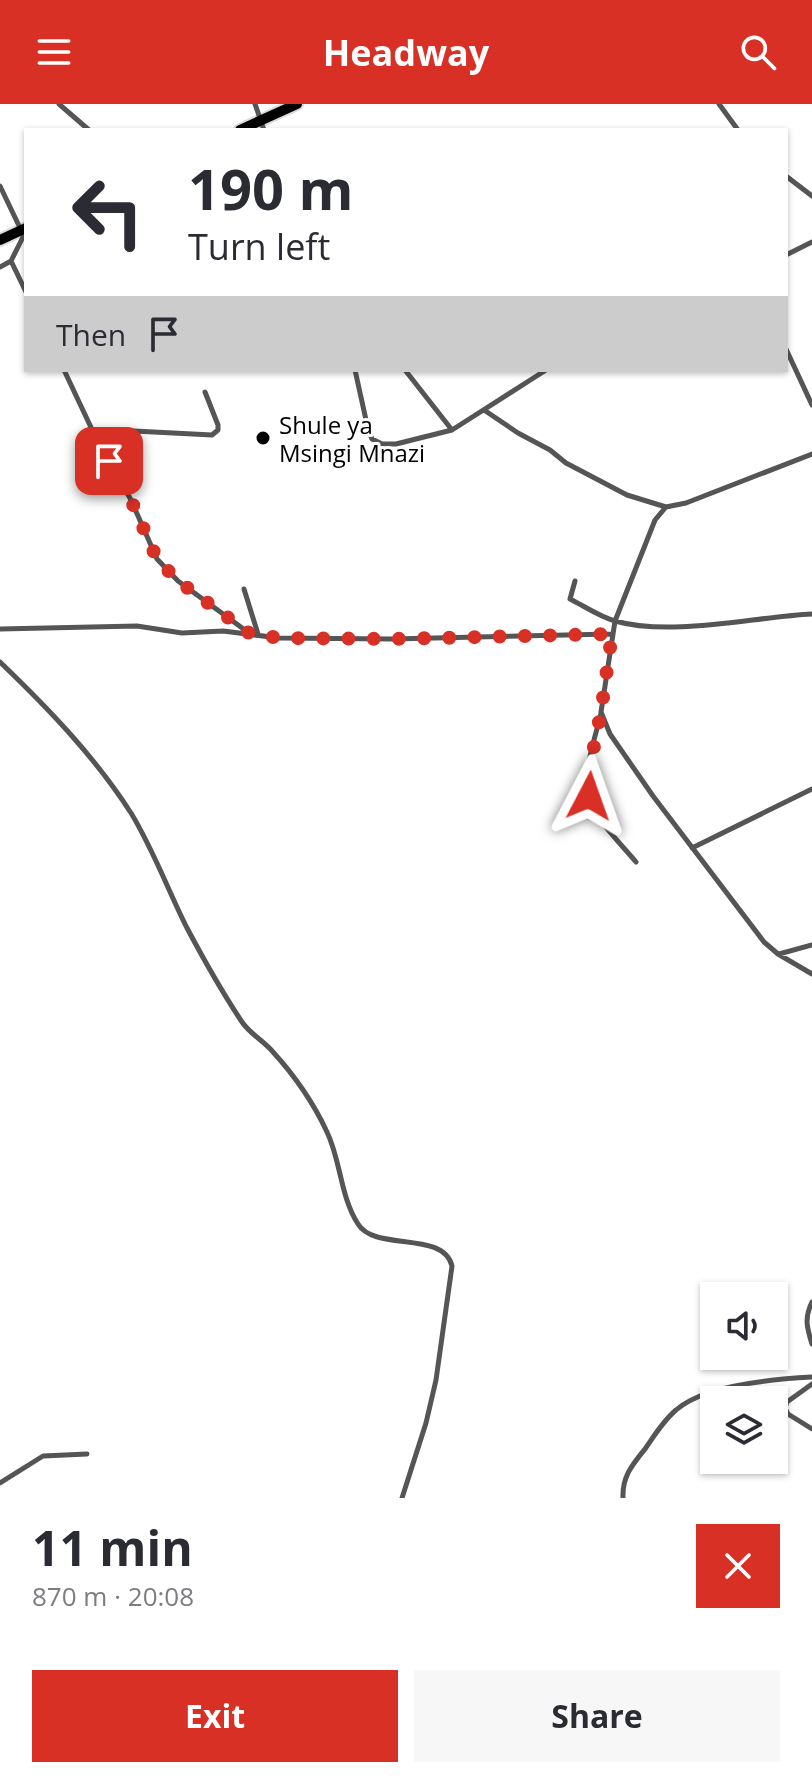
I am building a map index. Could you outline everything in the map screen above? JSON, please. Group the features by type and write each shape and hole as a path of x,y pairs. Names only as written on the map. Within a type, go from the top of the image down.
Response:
{"highway":[{"path":"263,125 297,104"},
{"path":"0,240 24,229"}],"street":[{"path":"59,104 87,128"},
{"path":"255,104 263,125"},
{"path":"719,104 737,128"},
{"path":"788,178 812,196"},
{"path":"0,186 24,229 11,261 0,267"},
{"path":"788,254 812,242"},
{"path":"11,261 24,288"},
{"path":"788,353 812,405"},
{"path":"65,372 96,438 131,500 157,559 178,581 249,633"},
{"path":"355,372 368,429 376,443 396,444 452,430 543,372"},
{"path":"407,372 452,430"},
{"path":"96,438 134,431 212,435 218,430 218,425 205,392"},
{"path":"484,410 566,463 627,495 666,507 686,503 812,454"},
{"path":"636,862 589,796 587,781 615,621 645,541 655,520 666,507"},
{"path":"575,581 570,599 615,621 640,625 679,626 812,614"},
{"path":"244,589 258,634"},
{"path":"0,629 137,626 182,633 249,633 279,638 392,639 612,634"},
{"path":"0,662 78,743 132,815 188,928 242,1023 271,1049 288,1070 327,1130 358,1225 369,1234 430,1247 451,1260 436,1380 402,1498"},
{"path":"601,712 610,734 764,942 812,974"},
{"path":"692,848 812,789"},
{"path":"778,954 812,945"},
{"path":"812,1302 806,1325 812,1344"},
{"path":"623,1498 626,1474 668,1418 687,1402 714,1391 787,1378 812,1377"},
{"path":"812,1384 787,1402 785,1408 788,1414 812,1429"},
{"path":"0,1483 43,1456 87,1454"}],"place":[{"name":"Shule ya Msingi Mnazi","path":"263,438"}],"route":[{"path":"109,461 131,500 157,559 178,581 249,633 279,638 392,639 612,634 587,781 589,796"}]}
